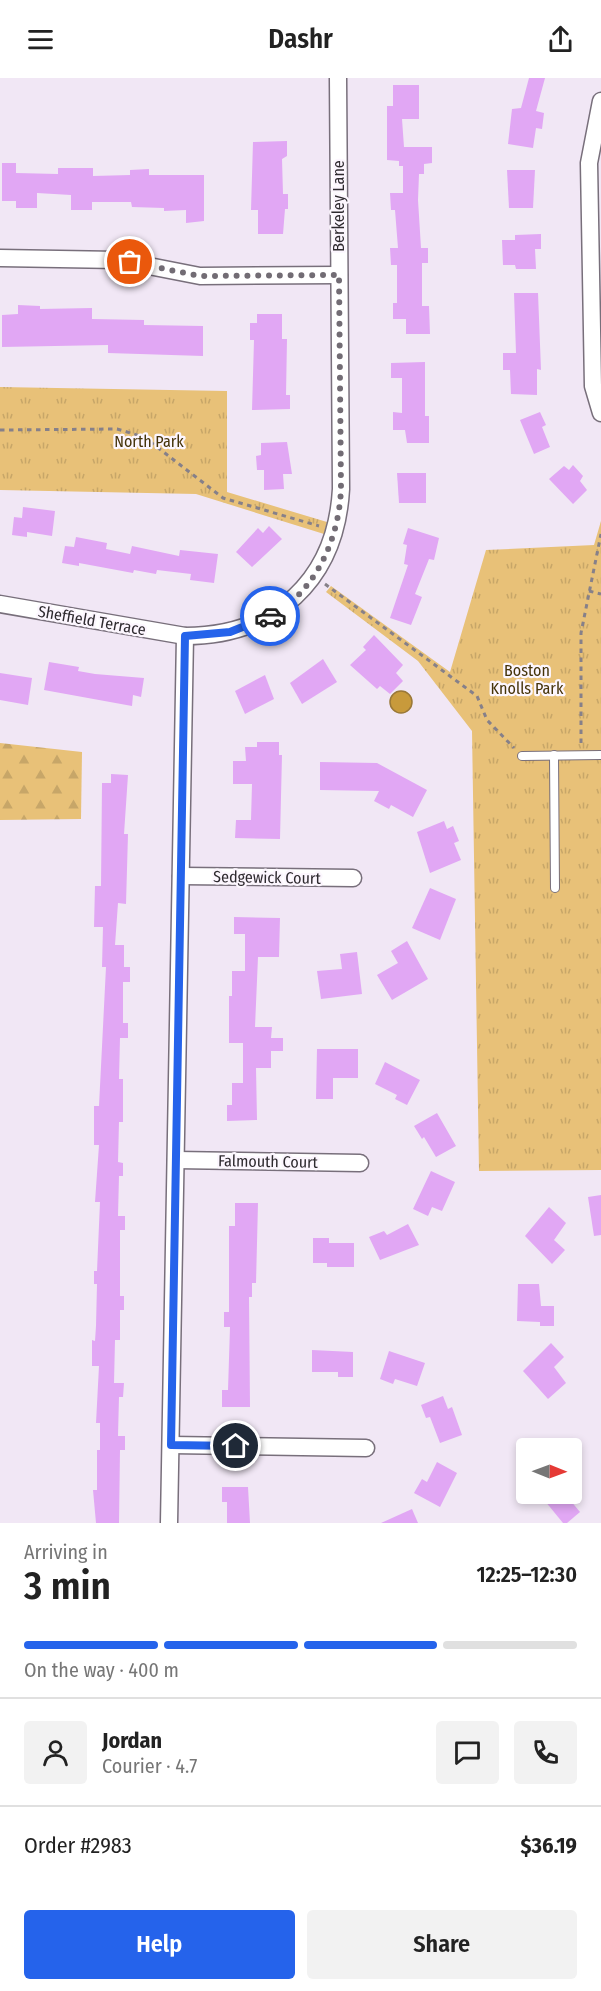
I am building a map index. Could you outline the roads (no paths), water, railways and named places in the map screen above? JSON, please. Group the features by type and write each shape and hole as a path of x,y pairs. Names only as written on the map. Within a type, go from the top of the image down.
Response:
{"street":[{"name":"Berkeley Lane","path":"185,636 208,636 252,625 292,600 314,575 331,544 335,530 341,489 338,78"},
{"path":"601,101 591,141 595,187 593,386 601,413"},
{"path":"0,258 118,260 200,276 339,275"},
{"name":"Sheffield Terrace","path":"0,604 185,636"},
{"path":"169,1523 185,636"},
{"name":"Sedgewick Court","path":"181,876 353,878"},
{"name":"Falmouth Court","path":"176,1160 360,1163"},
{"path":"171,1445 366,1448"}],"lane":[{"path":"554,755 555,888"},
{"path":"522,756 601,755"}],"park label":[{"name":"North Park","path":"149,441"},
{"name":"Boston Knolls Park","path":"527,679"}]}
